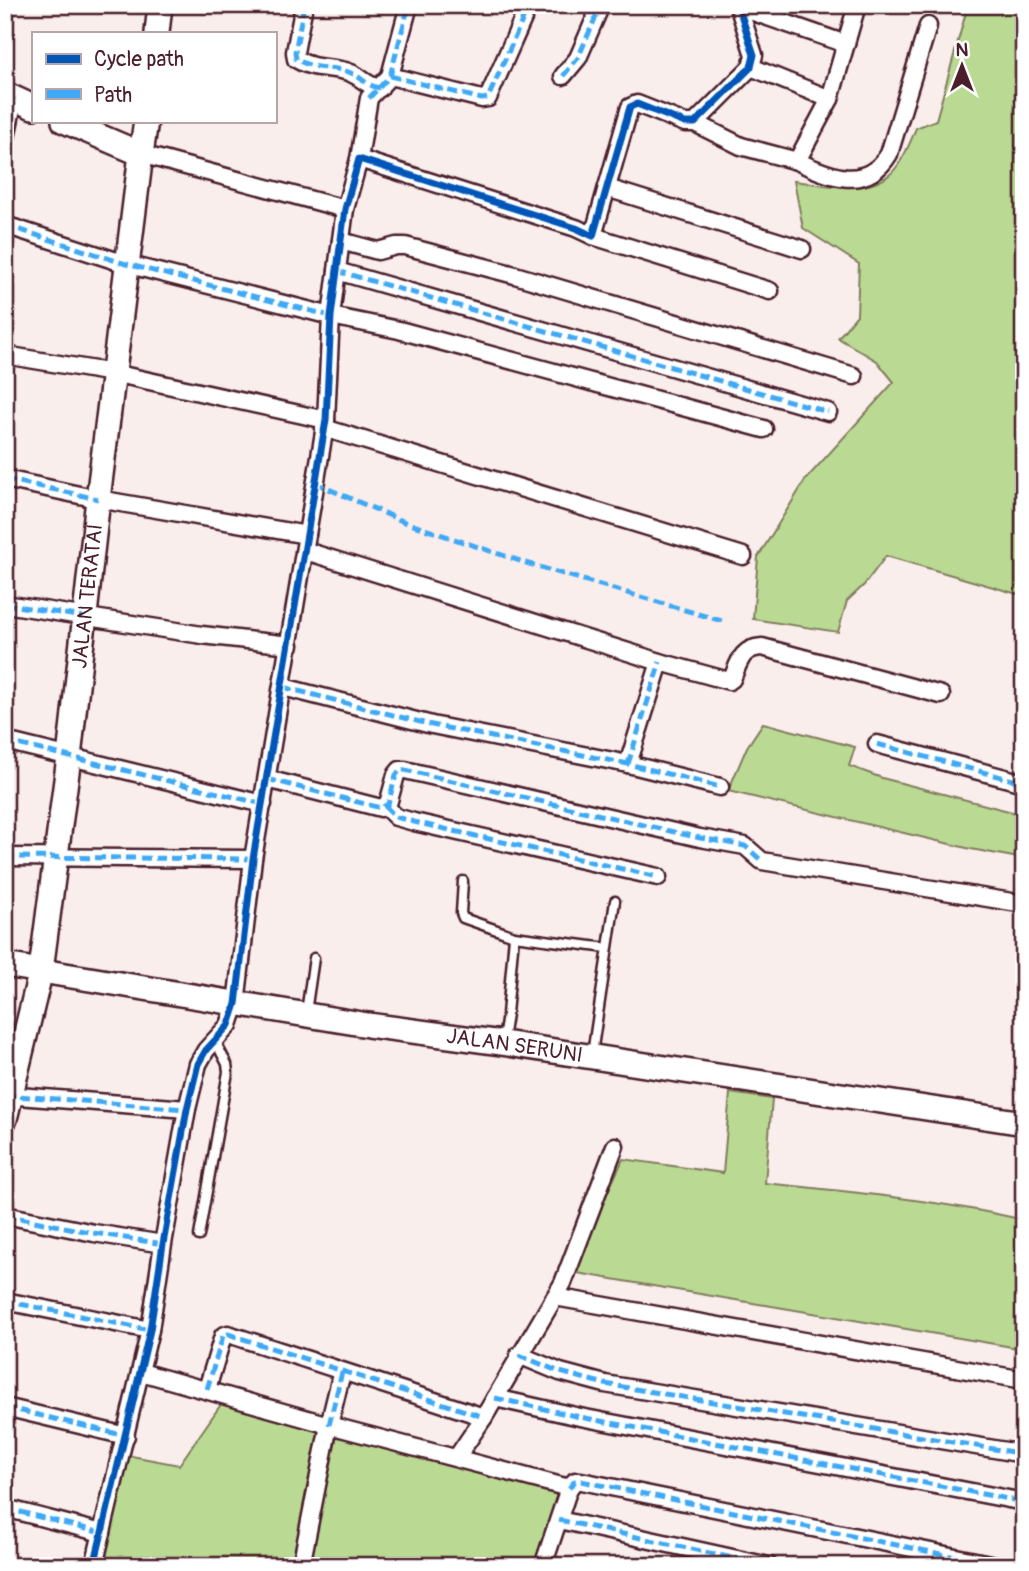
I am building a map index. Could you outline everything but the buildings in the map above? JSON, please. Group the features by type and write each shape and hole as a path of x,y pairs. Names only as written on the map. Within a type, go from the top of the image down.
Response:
{"street":[{"path":"157,32 160,5"},
{"path":"304,5 296,59 324,70 351,73 368,86 385,82 478,98 488,98 529,5"},
{"path":"94,1566 150,1330 187,1109 199,1061 229,1025 236,1004 253,859 325,424 331,316 345,209 359,159 369,97 385,82 409,5"},
{"path":"563,76 578,58 601,5"},
{"path":"797,161 830,99 857,5"},
{"path":"739,6 846,44"},
{"path":"695,123 751,67 754,55 739,6"},
{"path":"593,236 630,107 637,104 685,123 695,123 741,146 797,161 825,174 845,178 863,176 881,167 889,154 928,26"},
{"path":"751,67 830,99"},
{"path":"5,143 18,100"},
{"path":"66,122 142,154 345,209"},
{"name":"JALAN TERATAI","path":"5,1119 8,1096 41,970 69,757 83,617 126,264 146,122"},
{"path":"359,159 770,291"},
{"path":"607,187 802,249"},
{"path":"5,225 126,264 331,316 399,330 764,429"},
{"path":"341,241 378,251 404,246 503,272 854,376"},
{"path":"337,271 828,412"},
{"path":"5,355 113,373 325,424 743,556"},
{"path":"5,480 306,543 660,662 729,681 747,649 762,647 941,695"},
{"path":"5,604 202,635 290,645"},
{"path":"628,764 660,662"},
{"path":"283,687 432,725 628,764 720,787"},
{"path":"5,741 263,804"},
{"path":"877,744 1024,783"},
{"path":"267,779 375,807 388,804 396,775 400,770 405,770 745,846 762,861 1024,904"},
{"path":"385,806 396,817 414,822 658,877"},
{"path":"5,857 253,859"},
{"name":"JALAN SERUNI","path":"5,965 236,1004 307,1000 505,1029 597,1049 1024,1123"},
{"path":"8,1096 187,1109"},
{"path":"457,1457 484,1417 563,1283 615,1146"},
{"path":"5,1214 163,1244"},
{"path":"555,1297 1024,1380"},
{"path":"5,1301 150,1330"},
{"path":"208,1390 218,1347 225,1334 484,1417"},
{"path":"519,1355 560,1372 605,1384 1024,1454"},
{"path":"141,1372 569,1488"},
{"path":"301,1566 342,1372"},
{"path":"495,1398 580,1418 1024,1502"},
{"path":"5,1407 126,1436"},
{"path":"544,1565 569,1488 575,1481 582,1481 1000,1566"},
{"path":"5,1508 102,1533"},
{"path":"559,1520 769,1566"}],"lane":[{"path":"463,881 461,913 468,922 514,936 607,948"},
{"path":"597,1049 607,948 615,901"},
{"path":"505,1029 514,936"},
{"path":"307,1000 314,958"},
{"path":"199,1236 228,1072 227,1064 215,1041"}],"green space":[{"path":"968,5 1024,5 1024,596 886,556 864,585 847,601 838,632 753,619 758,557 806,479 894,382 877,361 838,338 857,315 859,264 803,228 794,181 856,187 879,181 893,171 916,128 936,120"},
{"path":"763,723 855,747 849,766 882,778 1024,815 1024,859 971,849 728,791 747,747"},
{"path":"730,1093 772,1099 765,1183 928,1202 1024,1220 1024,1349 571,1272 623,1159 723,1173"},
{"path":"222,1403 567,1496 541,1566 98,1566 126,1455 179,1465"}],"marked path":[{"path":"304,5 296,59 311,66 344,71 380,88"},
{"path":"369,98 390,76 409,5"},
{"path":"390,76 482,99 488,98 529,5"},
{"path":"563,76 578,58 601,5"},
{"path":"5,143 14,98"},
{"path":"5,225 126,264 331,316"},
{"path":"337,271 828,412"},
{"path":"5,479 98,499"},
{"path":"315,483 407,523 529,564 722,621"},
{"path":"5,604 83,617"},
{"path":"628,764 660,662"},
{"path":"283,687 432,725 628,764 720,787"},
{"path":"5,741 263,804"},
{"path":"877,744 1024,783"},
{"path":"267,779 381,808 388,804 396,775 400,770 405,770 745,846 762,861"},
{"path":"385,806 396,817 414,822 658,877"},
{"path":"5,857 253,859"},
{"path":"5,1095 187,1109"},
{"path":"5,1215 163,1244"},
{"path":"5,1301 150,1330"},
{"path":"207,1389 223,1336 228,1334 484,1417"},
{"path":"519,1355 560,1372 605,1384 1024,1454"},
{"path":"329,1425 342,1372"},
{"path":"495,1398 580,1417 1024,1502"},
{"path":"5,1407 126,1436"},
{"path":"569,1488 575,1481 581,1481 1000,1566"},
{"path":"5,1508 102,1533"},
{"path":"559,1520 769,1566"}],"cycle path":[{"path":"94,1566 150,1330 187,1109 198,1064 206,1050 229,1025 236,1004 253,859 326,420 331,316 345,209 359,159 576,228 593,236 630,107 637,104 685,123 695,123 751,67 754,55 738,5"}]}
